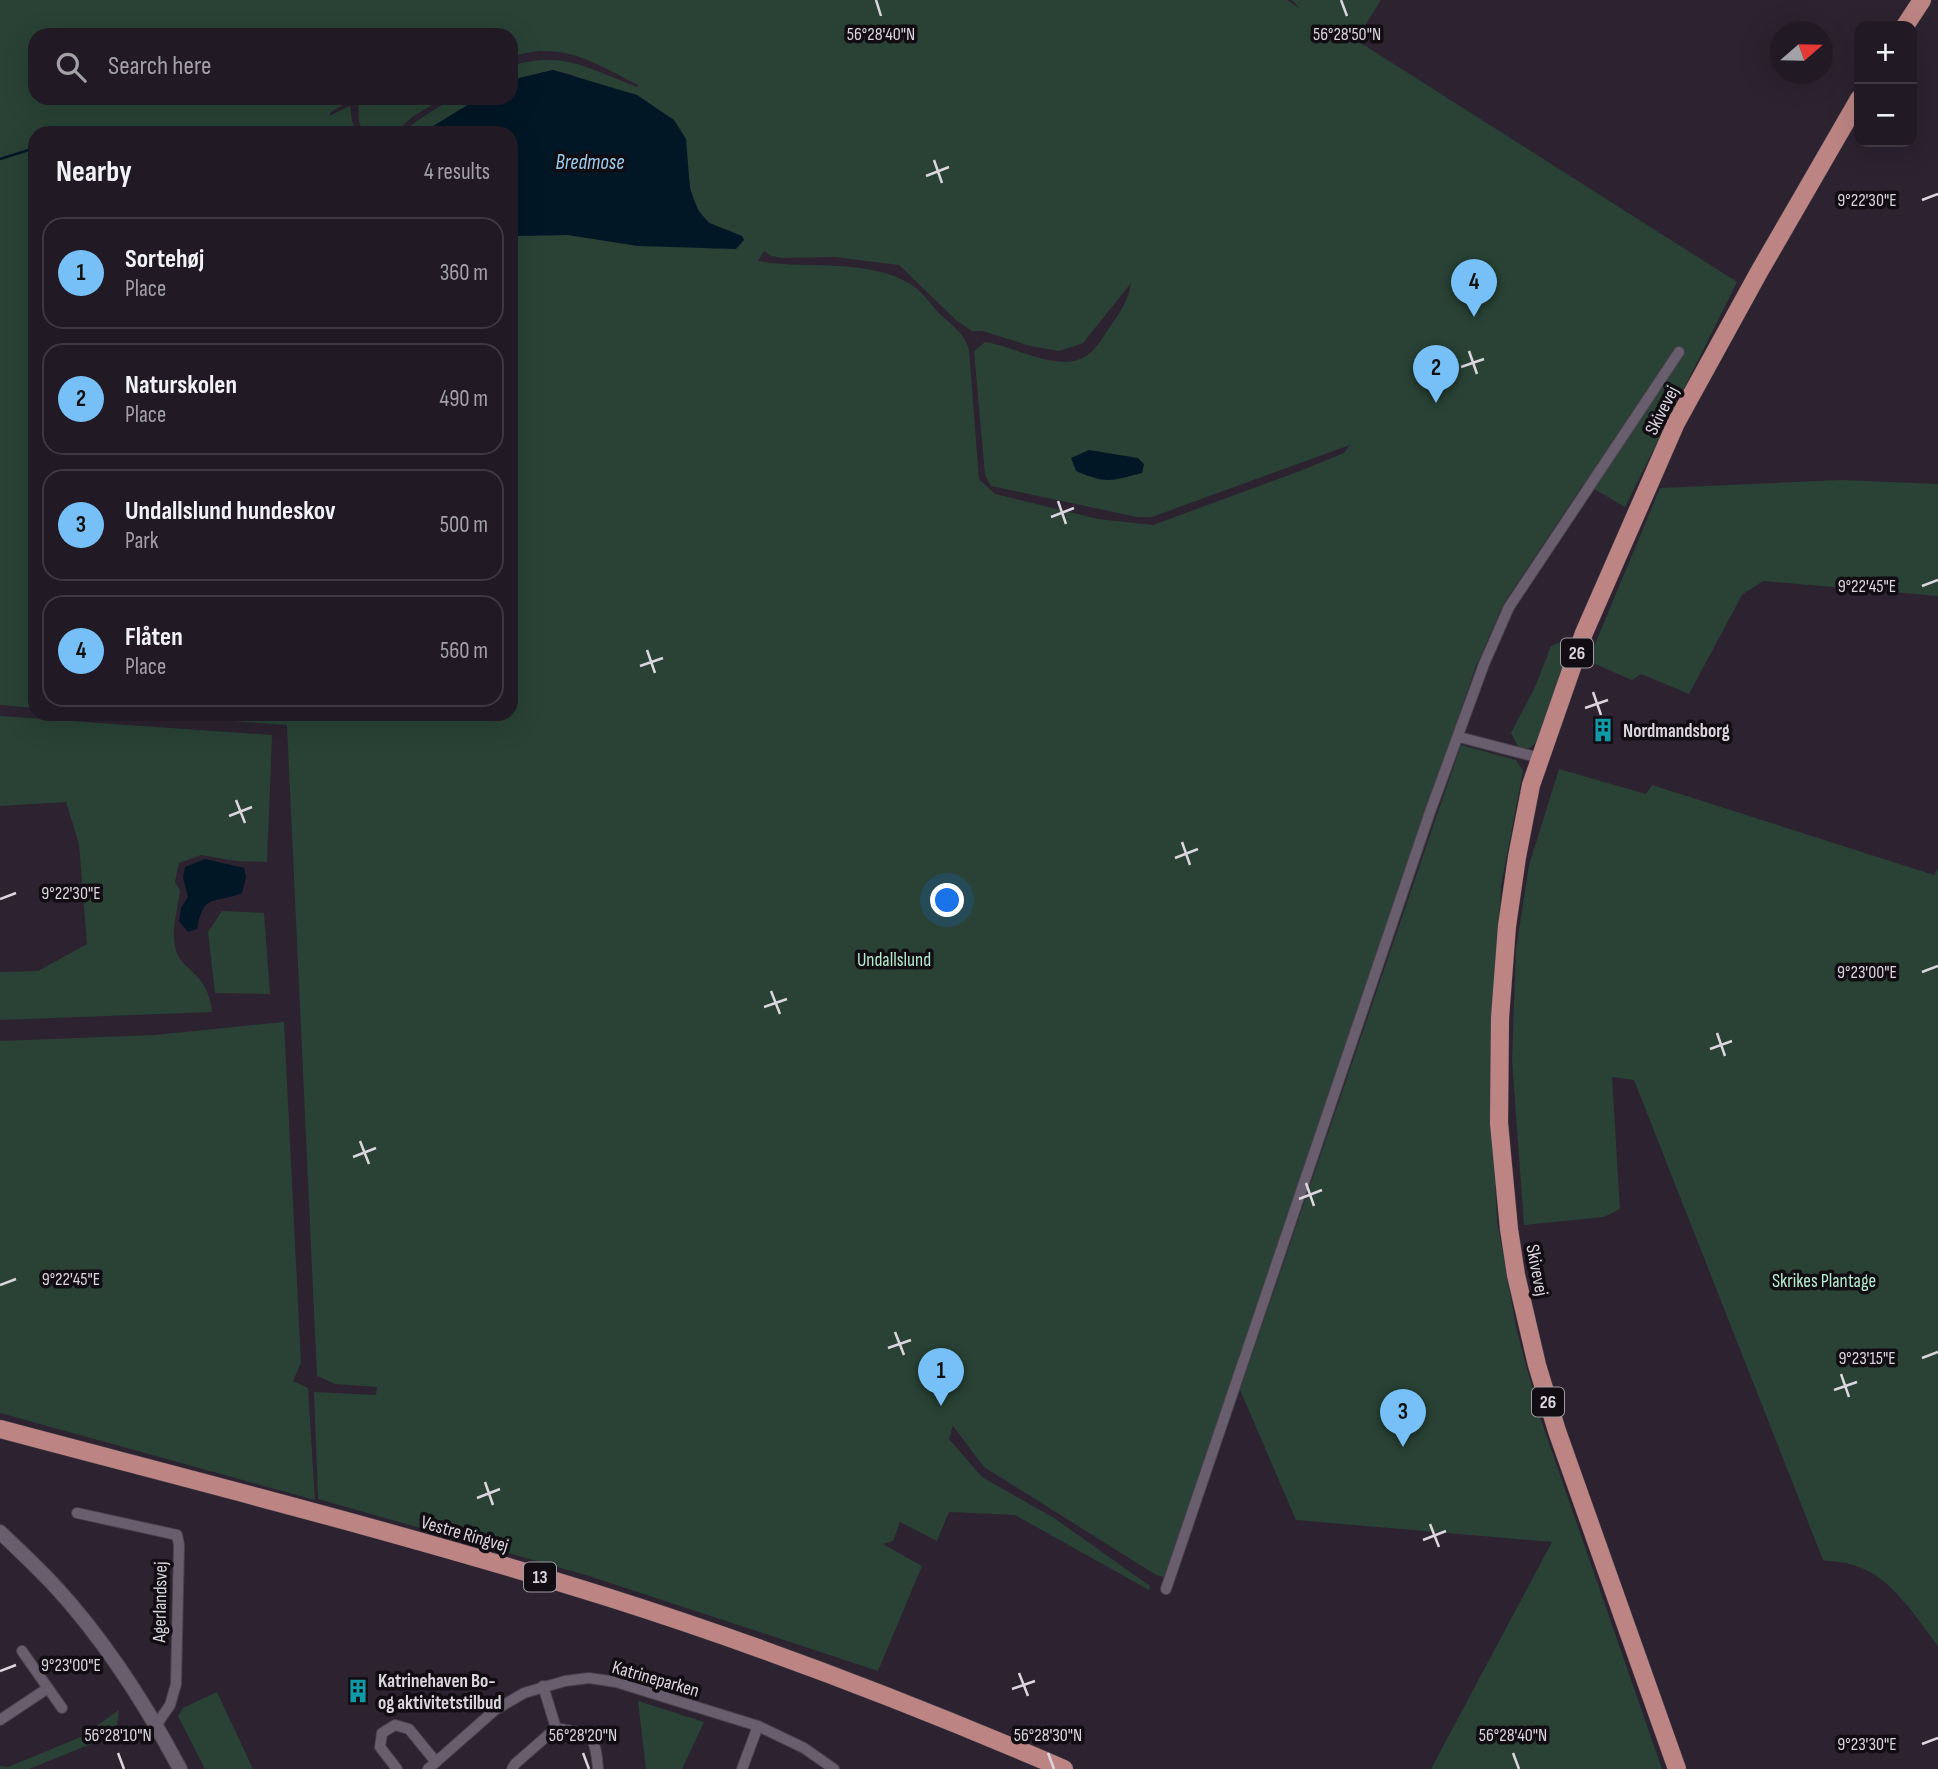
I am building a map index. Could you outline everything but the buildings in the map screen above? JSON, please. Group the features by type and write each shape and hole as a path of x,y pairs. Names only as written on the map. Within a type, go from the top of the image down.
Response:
{"main road":[{"path":"1908,21 1922,0"},
{"name":"Skivevej","path":"1677,1769 1546,1398 1526,1319 1509,1229 1499,1123 1500,1018 1513,879 1531,785 1584,633 1676,423 1765,261 1854,108"},
{"name":"Vestre Ringvej","path":"0,1429 458,1552 608,1597 772,1653 963,1726 1065,1769"}],"street":[{"name":"Skivevej","path":"1166,1589 1430,812 1484,664 1509,607 1679,352"},
{"path":"1459,737 1540,758"},
{"name":"Agerlandsvej","path":"77,1513 177,1535 176,1684 165,1714 156,1724"},
{"path":"0,1532 54,1585 97,1637 156,1724 180,1769"},
{"path":"22,1651 62,1708"},
{"name":"Katrineparken","path":"432,1765 495,1710 524,1693 543,1686 589,1678 616,1682 758,1726 804,1748 834,1769"},
{"path":"543,1686 556,1728"},
{"path":"0,1720 48,1688"},
{"path":"397,1769 380,1747 382,1732 395,1725 409,1729 432,1765"},
{"path":"741,1769 758,1726"},
{"path":"512,1769 556,1728"},
{"path":"556,1728 588,1735 596,1744 598,1769"}],"green space":[{"name":"Undallslund","path":"0,0 1287,0 1300,9 1292,0 1381,0 1356,40 1737,282 1625,507 1584,483 1504,603 1476,666 1164,1577 1156,1575 984,1467 953,1426 949,1439 982,1477 1054,1518 1150,1586 1149,1590 1015,1515 949,1512 937,1541 900,1522 893,1541 883,1544 922,1566 878,1671 589,1576 318,1499 314,1392 376,1395 377,1387 335,1384 317,1376 287,725 230,721 518,721 518,236 568,235 638,246 696,246 716,249 733,232 712,224 698,209 690,186 686,139 601,86 553,70 518,78 518,64 546,60 561,61 590,68 637,87 638,85 577,56 546,51 518,55 518,28 28,28 28,105 342,105 329,116 350,106 354,126 28,126 28,707 0,705","holes":["764,251 771,256 834,257 899,265 957,321 972,331 983,331 1030,346 1059,351 1083,343 1131,283 1119,314 1098,345 1083,358 1070,362 1042,359 985,342 974,351 985,475 991,486 1137,517 1152,517 1350,445 1344,453 1300,471 1153,525 1098,519 995,494 979,479 969,350 957,329 916,288 895,276 857,267 758,261"]},
{"path":"358,105 432,105 402,126 361,126"},
{"path":"442,105 468,105 433,126 411,126"},
{"path":"1841,480 1938,484 1938,596 1763,581 1742,595 1689,694 1641,674 1632,680 1588,661 1660,488"},
{"path":"1558,643 1571,646 1536,743 1528,749 1519,748 1511,733 1535,687 1551,646"},
{"path":"0,716 28,718 28,721 72,721 272,735 267,862 236,861 201,855 179,863 175,882 180,890 174,943 181,960 203,985 209,996 212,1012 0,1020 0,972 38,971 87,944 79,844 66,802 0,806"},
{"path":"1461,745 1516,760 1523,771 1501,886 1490,1073 1497,1221 1517,1332 1542,1423 1662,1769 1431,1769 1552,1542 1296,1520 1240,1390"},
{"name":"Skrikes Plantage","path":"1559,769 1646,794 1652,785 1934,875 1938,868 1938,1646 1902,1600 1881,1579 1852,1565 1823,1560 1634,1080 1612,1077 1620,1209 1604,1217 1524,1225 1512,1060 1516,949 1529,865"},
{"path":"222,911 264,913 270,994 215,993 208,932"},
{"path":"284,1022 301,1363 293,1381 308,1388 315,1500 0,1413 0,1041 155,1035"},
{"path":"217,1692 253,1769 205,1769 178,1716 183,1708"},
{"path":"638,1701 704,1722 682,1769 646,1769"},
{"path":"119,1710 116,1734 29,1769 0,1769 0,1766 8,1767 81,1737"}],"water":[{"name":"Bredmose","path":"553,70 637,95 674,120 686,139 690,189 698,210 709,223 742,236 744,240 736,249 639,246 568,235 518,236 518,126 433,126 468,105 518,105 518,78"},
{"path":"1089,450 1138,458 1144,464 1142,473 1109,480 1076,471 1071,458"},
{"path":"205,859 244,868 246,877 242,893 211,902 203,909 197,929 188,932 179,921 181,908 188,897 183,877 185,867"}],"waterway":[{"path":"0,159 28,150"}],"place":[{"name":"Flåten","path":"1474,317"},
{"name":"Naturskolen","path":"1436,403"},
{"name":"Nordmandsborg","path":"1603,730"},
{"name":"Sortehøj","path":"941,1406"},
{"name":"Undallslund hundeskov","path":"1403,1447"},
{"name":"Katrinehaven Bo- og aktivitetstilbud","path":"358,1691"}]}
